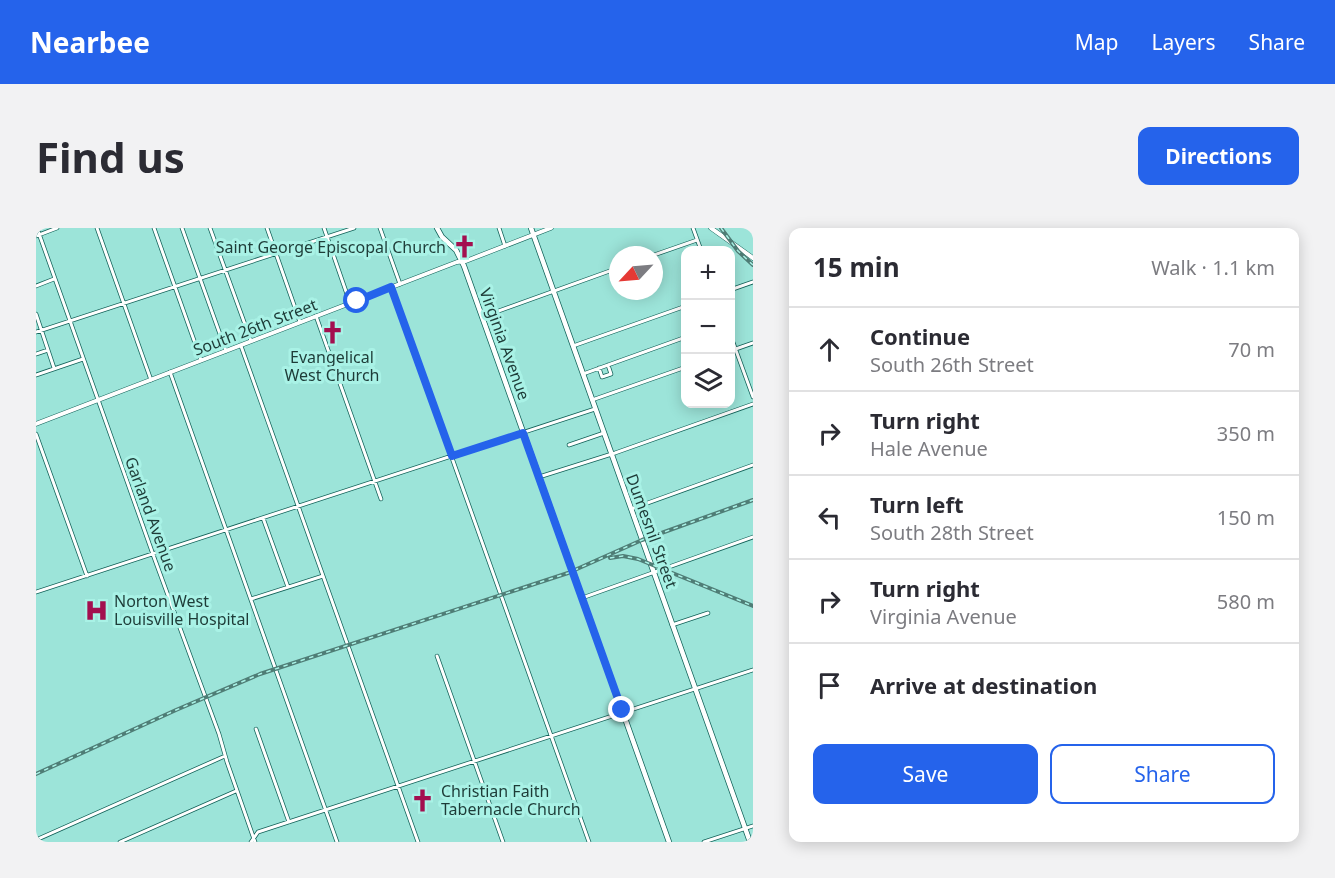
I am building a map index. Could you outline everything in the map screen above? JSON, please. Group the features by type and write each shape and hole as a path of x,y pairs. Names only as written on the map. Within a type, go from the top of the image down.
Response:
{"main road":[{"name":"Virginia Avenue","path":"437,228 462,261 669,842"},
{"name":"Dumesnil Street","path":"531,228 750,842"}],"street":[{"name":"Garland Avenue","path":"36,228 219,734 254,841"},
{"path":"37,235 57,228"},
{"path":"97,228 151,380"},
{"path":"154,228 201,360"},
{"path":"182,228 226,351"},
{"path":"210,228 250,341"},
{"path":"267,228 300,322"},
{"path":"324,228 350,303"},
{"path":"36,332 354,228"},
{"path":"380,228 400,284"},
{"path":"499,228 506,246"},
{"name":"South 26th Street","path":"36,424 551,228"},
{"path":"693,228 699,246"},
{"path":"711,228 753,258"},
{"path":"663,252 697,240"},
{"path":"482,317 609,271"},
{"path":"36,286 55,279"},
{"path":"735,288 753,282"},
{"path":"391,287 589,842"},
{"path":"573,346 681,308"},
{"path":"36,314 54,368"},
{"path":"316,316 381,499"},
{"path":"583,374 681,339"},
{"path":"753,343 736,349 753,397"},
{"path":"241,346 418,842"},
{"path":"36,354 48,350"},
{"path":"36,375 83,358"},
{"path":"599,368 602,377 611,374 608,364"},
{"path":"592,400 681,369"},
{"path":"170,372 337,842"},
{"path":"539,477 753,404"},
{"path":"36,592 596,409"},
{"path":"569,445 604,433"},
{"path":"36,434 87,576"},
{"path":"631,509 753,465"},
{"path":"263,518 288,587"},
{"path":"582,598 753,537"},
{"path":"251,599 323,576"},
{"path":"672,625 708,613"},
{"path":"437,656 503,842"},
{"path":"254,841 258,832 753,670"},
{"path":"256,729 289,822"},
{"path":"36,840 225,756"},
{"path":"120,842 237,790"},
{"path":"704,842 753,826"}],"railway":[{"path":"721,228 738,251 753,265"},
{"path":"36,774 260,674 568,573 642,540 753,500"},
{"path":"610,558 623,556 638,559 753,606"}],"place":[{"name":"Saint George Episcopal Church","path":"464,247"},
{"name":"Evangelical West Church","path":"332,332"},
{"name":"Norton West Louisville Hospital","path":"96,610"},
{"name":"Christian Faith Tabernacle Church","path":"423,800"}],"route":[{"path":"357,301 391,287 452,456 523,433 622,710"}]}
